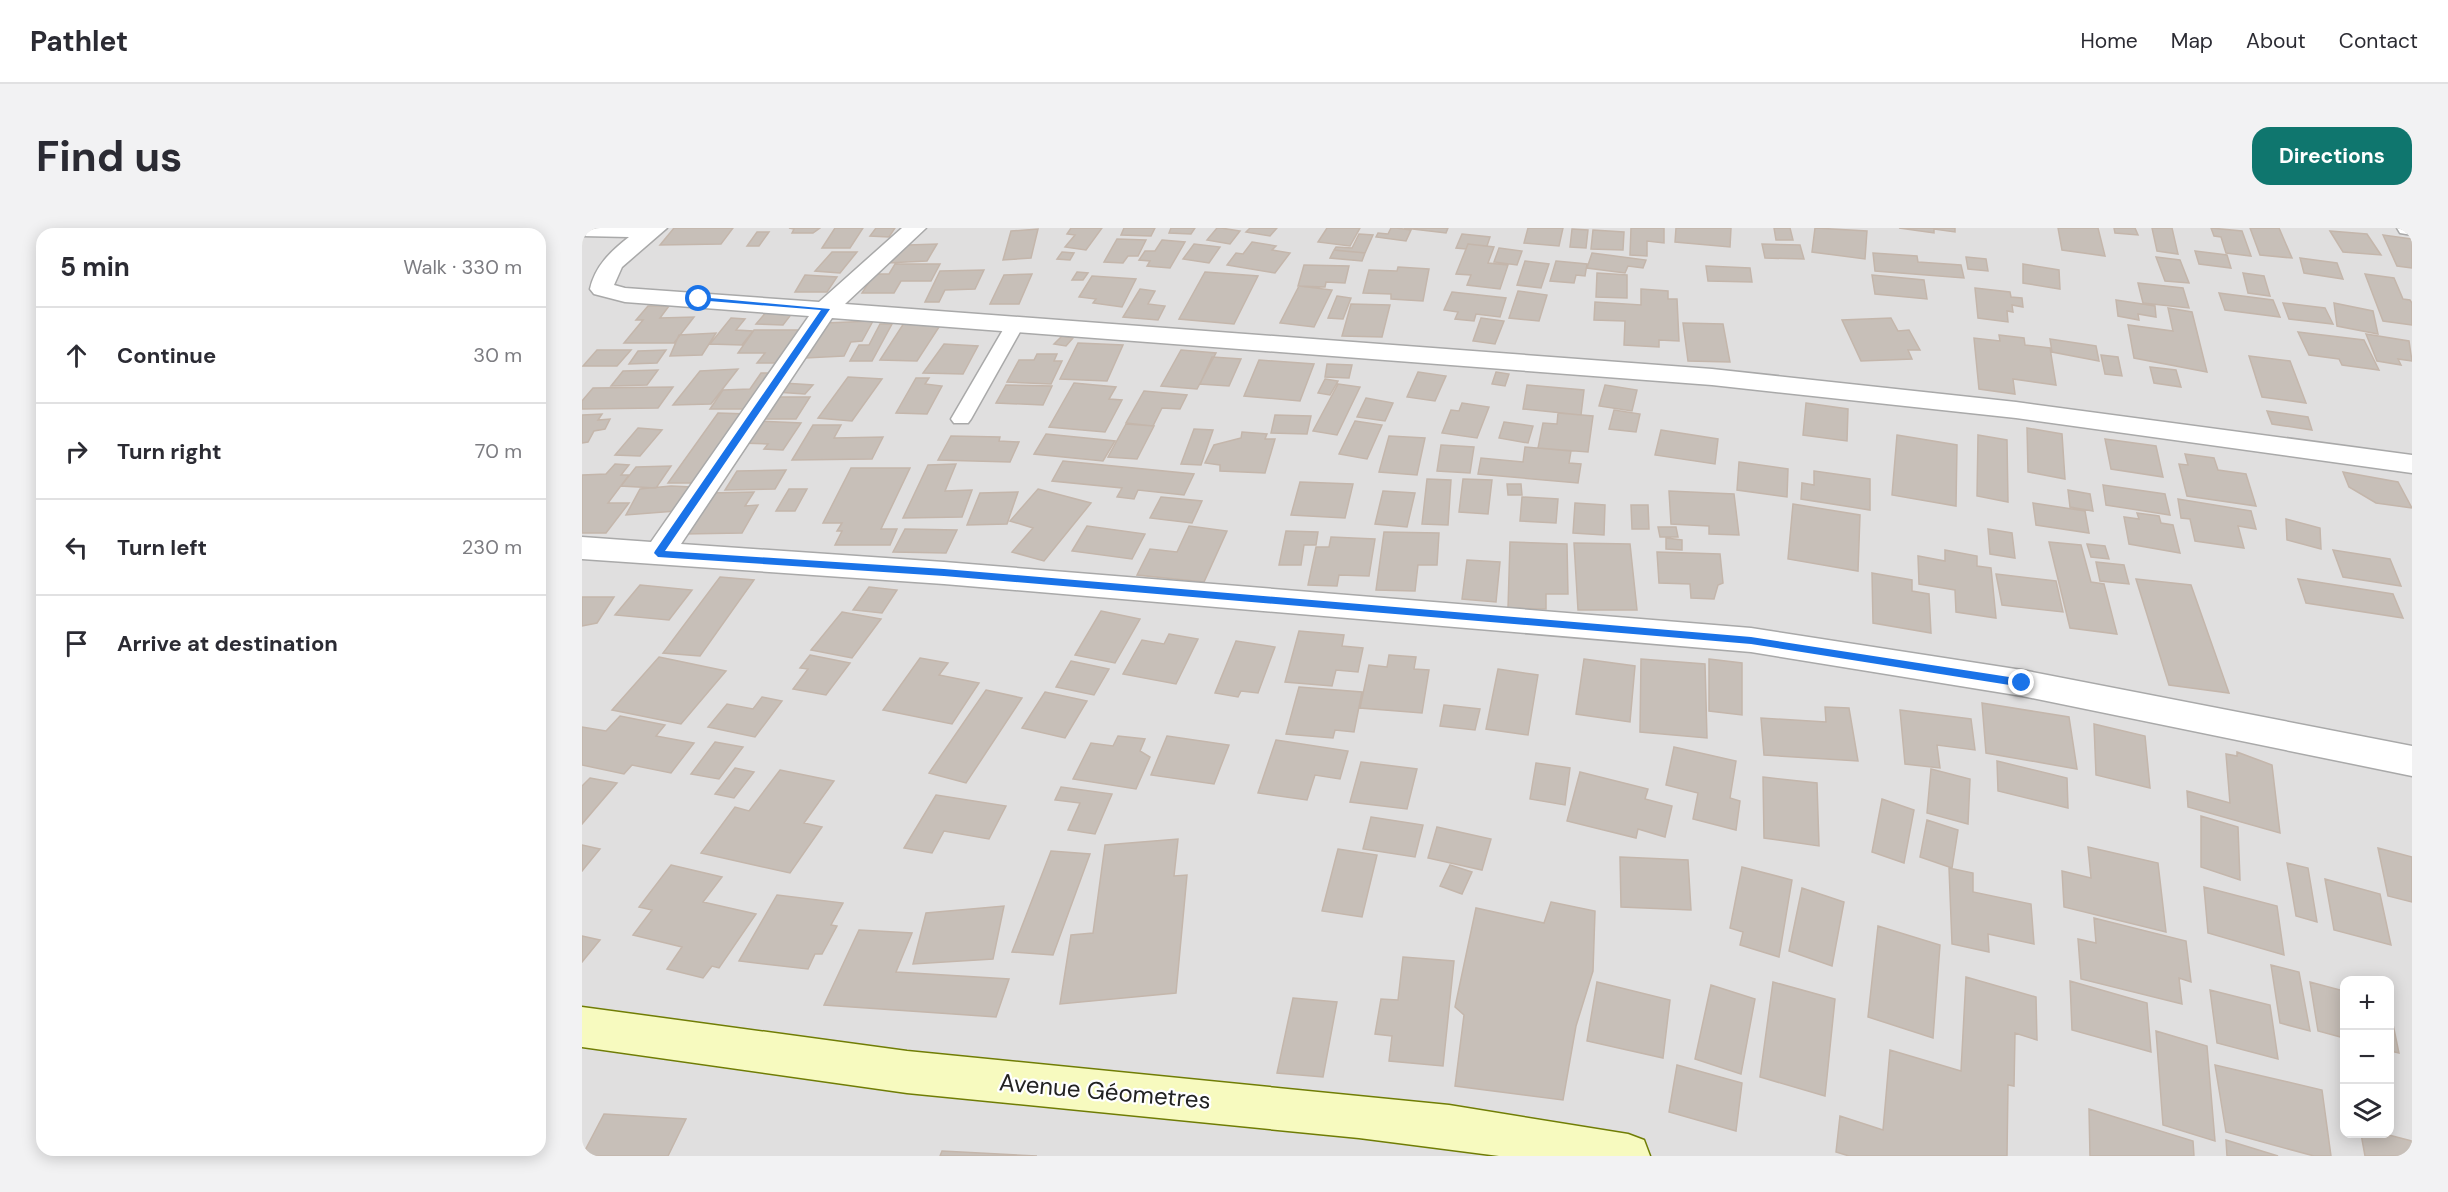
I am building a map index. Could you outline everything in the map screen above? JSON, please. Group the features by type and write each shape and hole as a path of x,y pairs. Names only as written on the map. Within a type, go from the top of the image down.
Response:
{"street":[{"path":"658,553 826,309 915,228"},
{"path":"582,229 654,229"},
{"path":"654,229 614,262 603,278 602,289 625,295 1016,323 1712,378 2016,410 2412,464"},
{"path":"582,548 944,573 1751,640 2022,683 2412,761"},
{"name":"Avenue Géometres","path":"582,1027 908,1072 1337,1113 1503,1133 1628,1156"}],"lane":[{"path":"960,419 1016,323"}],"shaded area":[{"path":"582,228 2412,228 2412,1156 582,1156"}],"building":[{"path":"674,228 733,228 721,244 660,245"},
{"path":"789,228 820,228 813,233 792,233 794,229"},
{"path":"835,228 863,228 850,248 822,248"},
{"path":"876,228 895,228 889,237 870,236"},
{"path":"1071,228 1102,228 1086,250 1065,247 1075,235 1067,234"},
{"path":"1124,228 1155,228 1151,236 1121,235"},
{"path":"1171,228 1195,228 1191,234 1169,233"},
{"path":"1217,228 1240,231 1230,244 1207,240"},
{"path":"1250,228 1277,228 1270,236 1246,232"},
{"path":"1327,228 1360,228 1350,246 1318,242"},
{"path":"1391,228 1411,230 1406,241 1376,237 1378,233 1388,234"},
{"path":"1404,228 1448,228 1446,233"},
{"path":"1528,228 1563,228 1559,246 1524,243"},
{"path":"1631,228 1664,228 1664,243 1647,241 1647,256 1630,255"},
{"path":"1676,228 1731,228 1730,247 1675,242"},
{"path":"1774,228 1790,228 1793,240 1776,240"},
{"path":"1815,228 1867,231 1865,259 1812,252"},
{"path":"1899,228 1955,228 1955,232 1934,229 1934,233"},
{"path":"2058,228 2098,228 2105,256 2062,250"},
{"path":"2114,228 2135,228 2138,235 2115,233"},
{"path":"2152,228 2172,228 2178,254 2157,251"},
{"path":"2211,228 2242,231 2251,256 2226,253 2221,237 2214,236"},
{"path":"2250,228 2279,228 2292,258 2260,255"},
{"path":"1038,229 1031,258 1003,260 1011,231"},
{"path":"1572,229 1588,230 1586,248 1570,247"},
{"path":"1593,230 1624,232 1623,250 1591,249"},
{"path":"2330,231 2367,234 2381,255 2343,252"},
{"path":"757,232 769,232 759,246 747,246"},
{"path":"1359,234 1373,235 1365,253 1334,250 1336,247 1352,248"},
{"path":"1462,234 1490,237 1487,246 1468,244 1466,249 1456,248"},
{"path":"2383,235 2412,239 2412,268 2397,266"},
{"path":"1117,239 1146,240 1138,256 1128,256 1123,263 1104,262"},
{"path":"1162,240 1185,242 1170,268 1147,266 1150,261 1139,260 1145,251 1155,251"},
{"path":"1252,242 1276,246 1272,250 1290,253 1275,273 1227,265 1236,253 1243,254"},
{"path":"937,244 927,261 887,263 908,245"},
{"path":"1194,244 1220,247 1209,263 1183,259"},
{"path":"1468,244 1494,247 1488,263 1508,265 1500,289 1467,285 1471,275 1456,274"},
{"path":"1762,244 1800,245 1804,259 1765,258"},
{"path":"1499,248 1522,251 1517,265 1494,262"},
{"path":"1334,250 1365,253 1362,261 1330,258"},
{"path":"2195,251 2227,255 2231,268 2199,264"},
{"path":"832,252 857,252 840,273 815,271"},
{"path":"1062,252 1074,253 1070,260 1057,259"},
{"path":"1592,253 1646,260 1643,268 1628,266 1625,273 1587,268"},
{"path":"1873,253 1917,256 1918,262 1961,265 1964,278 1875,271"},
{"path":"1966,257 1986,259 1988,271 1968,269"},
{"path":"2156,257 2180,260 2189,283 2165,281"},
{"path":"2300,258 2337,263 2343,279 2304,273"},
{"path":"1525,261 1549,264 1541,288 1517,285"},
{"path":"1556,261 1587,264 1585,276 1576,275 1574,283 1550,281"},
{"path":"895,264 940,264 931,281 901,281 894,293 862,293 874,274 889,274"},
{"path":"2023,264 2059,270 2060,289 2023,283"},
{"path":"1304,265 1349,266 1345,283 1326,282 1325,287 1298,286"},
{"path":"1706,266 1750,268 1752,282 1708,281"},
{"path":"1398,267 1429,269 1423,301 1391,299 1391,294 1363,293 1369,270 1397,271"},
{"path":"984,270 975,289 945,290 939,302 925,302 940,271"},
{"path":"1077,272 1088,273 1083,280 1072,280"},
{"path":"1205,272 1258,276 1234,324 1179,319"},
{"path":"1597,273 1627,275 1627,298 1596,297"},
{"path":"2243,273 2264,276 2270,296 2248,293"},
{"path":"1032,274 1019,304 990,304 1004,275"},
{"path":"2365,274 2394,278 2403,299 2410,300 2412,303 2412,325 2383,321"},
{"path":"805,275 837,277 827,292 795,292"},
{"path":"1872,275 1924,280 1927,299 1875,294"},
{"path":"1092,276 1136,279 1122,307 1093,303 1096,299 1079,297"},
{"path":"2138,283 2183,288 2189,308 2143,303"},
{"path":"1299,286 1332,290 1314,327 1280,323"},
{"path":"1975,288 2010,292 2011,297 2022,298 2023,307 2012,305 2013,312 2007,311 2008,322 1978,318"},
{"path":"1140,289 1155,291 1148,304 1165,306 1158,320 1123,317"},
{"path":"1641,289 1668,291 1668,299 1677,299 1679,341 1659,340 1659,347 1624,345 1625,321 1594,320 1595,302 1641,305"},
{"path":"1518,291 1547,295 1539,321 1509,318"},
{"path":"1452,292 1506,298 1500,317 1476,314 1474,321 1455,319 1458,312 1444,310"},
{"path":"2219,293 2273,300 2280,317 2225,310"},
{"path":"1337,296 1351,298 1343,319 1328,318"},
{"path":"2116,300 2155,306 2156,317 2138,314 2139,320 2118,316"},
{"path":"2283,303 2325,308 2333,324 2289,319"},
{"path":"2334,303 2373,311 2378,334 2337,326"},
{"path":"1351,304 1390,305 1382,337 1342,336"},
{"path":"648,306 669,306 660,318 694,317 674,343 624,343 643,320 636,320"},
{"path":"2168,308 2192,312 2207,372 2134,358 2128,325 2173,331"},
{"path":"767,311 793,312 783,325 756,324"},
{"path":"731,318 745,319 736,330 753,331 742,345 710,344"},
{"path":"1481,318 1504,321 1495,344 1473,341"},
{"path":"1891,318 1898,331 1909,330 1920,350 1908,350 1912,359 1861,361 1842,320"},
{"path":"873,321 862,341 851,342 844,356 806,358 825,323"},
{"path":"904,323 941,324 917,361 880,360"},
{"path":"1683,323 1723,324 1730,362 1688,361"},
{"path":"880,324 892,324 872,361 850,361 859,345 869,345"},
{"path":"754,330 805,330 784,363 757,363 765,353 738,353"},
{"path":"2298,332 2364,340 2379,370 2342,365 2339,359 2309,355"},
{"path":"716,333 702,355 670,356 679,335"},
{"path":"2366,334 2409,341 2412,361 2398,359 2401,365 2377,361"},
{"path":"1999,335 2024,338 2025,345 2050,348 2056,385 2013,379 2015,394 1979,389 1974,338 2000,341"},
{"path":"1062,336 1073,338 1066,346 1054,344"},
{"path":"2050,339 2096,346 2099,361 2052,352"},
{"path":"1078,343 1123,345 1107,381 1060,379"},
{"path":"944,344 978,346 963,374 923,373"},
{"path":"597,350 631,350 617,366 583,366"},
{"path":"666,350 657,363 629,364 638,351"},
{"path":"1181,350 1216,353 1197,389 1161,386"},
{"path":"1037,354 1057,354 1054,361 1062,361 1051,384 1007,382 1019,360 1034,360"},
{"path":"2101,355 2118,357 2122,376 2105,374"},
{"path":"2249,356 2290,361 2306,403 2262,397"},
{"path":"1212,357 1241,359 1229,386 1200,384"},
{"path":"1259,360 1314,364 1300,401 1244,396"},
{"path":"1327,364 1352,365 1349,378 1325,377"},
{"path":"2150,367 2176,370 2181,387 2154,383"},
{"path":"738,369 711,404 673,405 700,371"},
{"path":"658,370 647,385 611,386 623,371"},
{"path":"1418,372 1446,376 1435,401 1407,397"},
{"path":"1496,372 1509,374 1505,386 1492,384"},
{"path":"761,373 777,373 754,409 710,409 723,390 750,389"},
{"path":"848,377 882,379 852,421 818,418"},
{"path":"916,378 929,378 925,384 942,386 927,414 896,413"},
{"path":"1325,379 1338,381 1330,395 1318,393"},
{"path":"783,383 813,385 805,394 776,392"},
{"path":"1074,383 1116,387 1109,399 1122,400 1105,432 1049,427"},
{"path":"1338,384 1360,387 1337,435 1313,431"},
{"path":"1006,385 1052,386 1043,405 996,403"},
{"path":"1527,385 1584,390 1581,415 1523,409"},
{"path":"1605,385 1637,390 1632,411 1599,406"},
{"path":"673,387 658,408 582,409 582,401 593,388"},
{"path":"1144,391 1187,395 1180,409 1162,408 1153,426 1126,423"},
{"path":"774,397 810,397 796,419 759,419"},
{"path":"1366,398 1393,403 1385,421 1357,417"},
{"path":"1462,403 1489,407 1477,438 1442,433 1451,410 1459,411"},
{"path":"1806,403 1848,409 1847,441 1803,435"},
{"path":"1614,410 1640,414 1636,432 1609,429"},
{"path":"2267,411 2308,417 2312,430 2272,424"},
{"path":"718,413 748,414 699,483 668,483"},
{"path":"1558,413 1593,416 1588,452 1538,448 1543,423 1557,424"},
{"path":"602,414 598,420 610,419 605,429 594,431 588,442 582,443 582,415"},
{"path":"1275,415 1311,416 1307,434 1271,433"},
{"path":"757,421 801,423 783,450 764,449 768,444 740,443"},
{"path":"1355,421 1382,425 1367,459 1339,454"},
{"path":"1504,422 1533,426 1528,443 1499,438"},
{"path":"1126,424 1154,426 1137,459 1108,457"},
{"path":"813,425 841,425 834,438 883,437 872,459 792,460"},
{"path":"638,428 662,430 640,456 615,455"},
{"path":"2027,428 2062,434 2065,479 2028,472"},
{"path":"1194,429 1213,430 1201,465 1181,464"},
{"path":"1661,430 1718,439 1715,464 1655,455"},
{"path":"1242,432 1267,434 1265,439 1275,439 1265,473 1220,471 1220,465 1205,463 1214,445 1241,438"},
{"path":"1046,434 1115,441 1103,461 1034,454"},
{"path":"1897,435 1957,445 1956,506 1892,495"},
{"path":"1978,435 2007,440 2008,502 1977,496"},
{"path":"951,436 1000,437 999,441 1019,442 1010,462 938,460"},
{"path":"1389,436 1425,438 1417,475 1379,472"},
{"path":"2105,439 2156,446 2163,477 2111,469"},
{"path":"1441,445 1474,447 1470,473 1437,471"},
{"path":"1525,447 1571,451 1569,463 1581,464 1578,483 1478,474 1481,458 1523,462"},
{"path":"2185,454 2214,458 2218,470 2246,474 2256,506 2187,496 2179,464 2188,465"},
{"path":"1063,461 1194,474 1184,495 1138,490 1134,499 1117,497 1122,488 1052,481"},
{"path":"1739,462 1788,469 1787,497 1737,490"},
{"path":"615,464 629,465 621,475 629,475 608,503 629,503 606,533 582,533 582,475 606,474"},
{"path":"956,464 945,491 972,490 962,517 903,518 928,465"},
{"path":"671,466 656,488 621,486 636,467"},
{"path":"851,468 910,468 881,529 897,529 890,545 835,545 842,531 837,531 842,523 823,523"},
{"path":"786,470 775,489 725,490 737,471"},
{"path":"1814,471 1870,479 1870,510 1801,499 1802,483 1814,485"},
{"path":"2343,472 2398,482 2412,508 2376,503 2349,487"},
{"path":"1427,479 1451,480 1448,525 1422,524"},
{"path":"1463,479 1492,480 1488,514 1459,512"},
{"path":"1300,482 1353,484 1345,518 1291,515"},
{"path":"1507,484 1521,484 1522,495 1508,495"},
{"path":"2103,485 2165,494 2170,515 2106,505"},
{"path":"691,487 676,511 626,515 640,489"},
{"path":"789,489 807,489 795,511 776,511"},
{"path":"1038,489 1091,503 1044,561 1012,552 1033,528 1010,521"},
{"path":"2068,490 2090,494 2093,511 2070,507"},
{"path":"1383,491 1415,493 1407,527 1375,524"},
{"path":"1669,491 1734,494 1739,535 1709,534 1709,526 1671,524"},
{"path":"754,492 745,506 758,505 742,533 684,534 710,493"},
{"path":"1018,492 1007,524 967,525 980,493"},
{"path":"1161,497 1202,501 1192,523 1150,518"},
{"path":"1522,497 1558,499 1556,523 1520,521"},
{"path":"2178,499 2251,511 2256,529 2238,526 2244,548 2195,541 2190,519 2181,518"},
{"path":"1575,503 1605,505 1604,535 1573,533"},
{"path":"2033,503 2085,511 2089,533 2036,525"},
{"path":"1793,504 1860,515 1858,571 1788,559"},
{"path":"1631,505 1648,505 1649,529 1632,529"},
{"path":"2137,513 2159,516 2161,523 2173,525 2180,553 2129,544 2124,517 2139,519"},
{"path":"2286,519 2320,528 2321,549 2287,540"},
{"path":"1087,526 1145,534 1132,559 1072,551"},
{"path":"1189,526 1227,531 1204,582 1137,575 1150,549 1177,552"},
{"path":"1658,527 1676,527 1678,537 1660,537"},
{"path":"905,529 957,530 946,553 893,552"},
{"path":"1988,529 2012,533 2015,558 1990,554"},
{"path":"1286,531 1318,532 1316,545 1304,545 1301,565 1279,565"},
{"path":"1384,532 1439,533 1437,565 1418,565 1415,591 1376,590"},
{"path":"1331,537 1375,539 1369,576 1339,575 1337,586 1308,585 1316,547 1329,547"},
{"path":"1666,538 1682,540 1682,550 1666,549"},
{"path":"1510,542 1567,544 1568,594 1546,594 1546,609 1508,608"},
{"path":"2049,542 2081,545 2091,582 2104,584 2117,634 2070,628"},
{"path":"1574,543 1630,544 1637,610 1578,610"},
{"path":"2087,544 2105,546 2109,559 2091,557"},
{"path":"1945,550 1977,556 1977,566 1991,568 1996,618 1956,612 1955,590 1919,584 1918,556 1945,561"},
{"path":"2333,550 2390,559 2401,586 2343,577"},
{"path":"1657,552 1720,554 1723,583 1718,585 1714,599 1691,598 1690,584 1659,583"},
{"path":"1467,560 1500,562 1496,602 1462,599"},
{"path":"2096,562 2124,565 2129,584 2100,581"},
{"path":"1872,573 1912,580 1912,591 1929,594 1931,633 1873,623"},
{"path":"1996,574 2056,581 2063,612 2002,605"},
{"path":"720,577 754,580 700,656 663,653"},
{"path":"2136,579 2191,585 2229,693 2169,685"},
{"path":"2298,579 2393,594 2403,618 2306,603"},
{"path":"640,585 692,590 669,620 615,615"},
{"path":"869,587 897,590 882,613 853,610"},
{"path":"582,597 614,597 597,623 582,626"},
{"path":"1101,611 1140,619 1115,663 1075,655"},
{"path":"842,612 881,619 852,658 811,650"},
{"path":"1299,631 1344,635 1342,646 1363,648 1358,672 1336,670 1332,686 1285,682"},
{"path":"1169,634 1198,639 1176,684 1123,674 1142,640 1164,644"},
{"path":"1236,641 1275,647 1258,693 1241,691 1238,697 1215,693"},
{"path":"810,655 850,663 826,695 793,689 808,669 800,668"},
{"path":"1389,655 1416,657 1414,669 1429,670 1422,713 1360,708 1369,665 1387,667"},
{"path":"659,657 726,671 681,724 612,710"},
{"path":"920,658 948,663 939,675 979,683 952,724 883,710"},
{"path":"1584,659 1635,666 1630,722 1576,714"},
{"path":"1641,659 1705,664 1707,738 1640,732"},
{"path":"1709,659 1742,663 1742,715 1709,711"},
{"path":"1071,661 1109,669 1094,695 1056,687"},
{"path":"1498,669 1538,675 1528,735 1486,729"},
{"path":"1299,687 1362,692 1354,732 1335,730 1333,738 1286,734"},
{"path":"986,690 1022,698 966,783 929,773"},
{"path":"1045,692 1087,701 1065,738 1022,728"},
{"path":"762,697 782,701 755,737 708,727 727,704 753,709"},
{"path":"1982,703 2069,717 2077,769 1986,753"},
{"path":"1444,705 1480,709 1475,730 1440,726"},
{"path":"1825,707 1849,708 1858,761 1764,755 1761,718 1826,722"},
{"path":"1900,710 1971,719 1975,750 1937,745 1940,768 1905,764"},
{"path":"620,716 665,725 656,736 694,743 671,773 632,765 624,774 582,765 582,727 606,731"},
{"path":"2094,724 2145,736 2150,788 2096,775"},
{"path":"1118,736 1145,739 1140,751 1150,757 1136,789 1073,779 1091,743 1113,746"},
{"path":"1167,736 1229,745 1214,784 1151,775"},
{"path":"1276,740 1348,751 1340,779 1315,775 1307,800 1258,793"},
{"path":"715,742 743,747 719,779 691,774"},
{"path":"1674,747 1736,761 1730,798 1740,801 1736,830 1693,819 1698,793 1666,785"},
{"path":"2237,752 2272,765 2280,833 2188,807 2187,791 2230,803 2226,754 2237,756"},
{"path":"1997,761 2067,778 2068,808 1998,791"},
{"path":"1361,762 1417,769 1407,809 1350,802"},
{"path":"1536,763 1570,768 1565,805 1530,799"},
{"path":"735,768 754,772 734,798 715,794"},
{"path":"1931,769 1970,779 1968,824 1927,813"},
{"path":"780,770 834,781 804,823 822,827 790,873 701,853 735,807 749,811"},
{"path":"1580,772 1648,789 1645,799 1672,806 1665,837 1638,829 1636,838 1567,821"},
{"path":"1763,777 1817,783 1819,846 1764,838"},
{"path":"590,778 617,783 582,824 582,786"},
{"path":"1061,787 1112,794 1095,834 1068,830 1080,803 1055,800"},
{"path":"936,795 1006,806 989,839 944,831 932,853 904,848"},
{"path":"1882,799 1914,810 1904,863 1872,852"},
{"path":"2201,816 2238,827 2240,880 2201,867"},
{"path":"1371,817 1423,825 1415,857 1363,849"},
{"path":"1927,820 1958,830 1952,868 1920,857"},
{"path":"1437,827 1491,839 1482,870 1428,858"},
{"path":"1178,839 1174,876 1187,875 1176,993 1060,1004 1071,935 1093,933 1105,845"},
{"path":"582,845 600,849 582,871"},
{"path":"2088,847 2158,863 2166,932 2064,907 2062,871 2091,878"},
{"path":"2378,848 2412,857 2412,902 2388,896"},
{"path":"1338,849 1377,855 1362,917 1322,911"},
{"path":"1051,851 1090,854 1053,955 1012,952"},
{"path":"1620,857 1688,860 1691,910 1621,907"},
{"path":"2287,863 2308,868 2317,922 2296,916"},
{"path":"671,865 722,877 703,902 756,914 719,968 712,966 703,978 667,969 682,947 633,935 652,910 639,907"},
{"path":"1450,865 1472,872 1462,894 1440,886"},
{"path":"1742,867 1792,880 1779,957 1740,945 1743,932 1730,928"},
{"path":"1949,868 1973,873 1973,892 2031,904 2034,944 1988,934 1989,952 1952,944"},
{"path":"2325,879 2380,894 2391,945 2334,930"},
{"path":"2204,887 2277,906 2284,955 2208,933"},
{"path":"1802,888 1844,902 1832,966 1789,951"},
{"path":"777,895 843,903 831,925 837,926 822,954 815,954 808,969 739,961"},
{"path":"1551,902 1595,911 1593,971 1576,1026 1563,1100 1455,1086 1464,1015 1455,1007 1476,908 1544,923"},
{"path":"1004,906 993,959 913,964 926,913"},
{"path":"2094,918 2186,941 2191,982 2179,978 2182,1004 2081,979 2078,939 2096,943"},
{"path":"1878,926 1940,945 1933,1038 1868,1017"},
{"path":"859,930 912,933 896,972 1009,979 996,1017 824,1005"},
{"path":"582,936 600,940 582,962"},
{"path":"1403,957 1454,961 1443,1066 1389,1061 1392,1036 1375,1034 1381,999 1398,1000"},
{"path":"2271,965 2299,972 2310,1031 2280,1023"},
{"path":"1966,977 2036,997 2037,1040 2015,1033 2014,1086 2008,1085 2007,1156 1849,1156 1836,1152 1840,1116 1883,1130 1890,1050 1961,1071"},
{"path":"2070,981 2147,1003 2151,1052 2072,1030"},
{"path":"1597,982 1670,1000 1663,1058 1587,1041"},
{"path":"1773,982 1835,999 1825,1096 1760,1077"},
{"path":"2310,982 2340,990 2340,1037 2318,1031"},
{"path":"1711,985 1755,999 1741,1074 1695,1059"},
{"path":"2210,990 2270,1005 2278,1059 2217,1043"},
{"path":"1293,998 1337,1002 1323,1077 1277,1073"},
{"path":"2394,1029 2399,1053 2394,1052"},
{"path":"2156,1031 2207,1046 2215,1141 2163,1125"},
{"path":"1677,1065 1742,1083 1736,1131 1669,1112"},
{"path":"2215,1065 2322,1090 2331,1156 2314,1156 2226,1132"},
{"path":"2089,1109 2193,1141 2194,1156 2090,1156"},
{"path":"604,1114 686,1119 668,1156 582,1156"},
{"path":"2394,1136 2412,1141 2412,1156 2365,1156 2362,1138"},
{"path":"2226,1140 2278,1156 2227,1156"},
{"path":"942,1151 1037,1156 940,1156"}],"route":[{"path":"699,299 826,309 658,553 944,573 1751,640 2022,683"}]}
